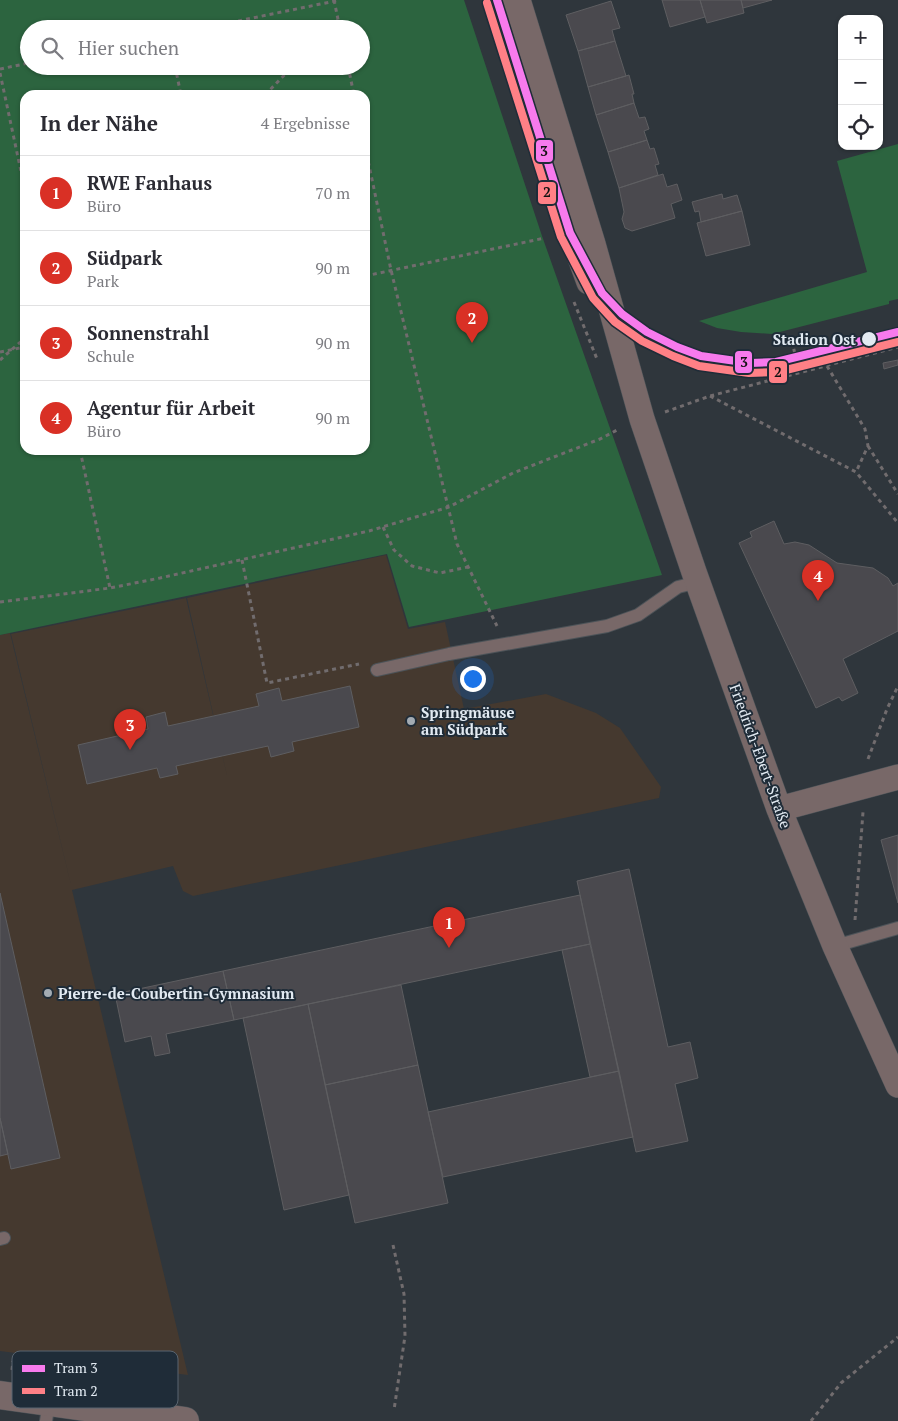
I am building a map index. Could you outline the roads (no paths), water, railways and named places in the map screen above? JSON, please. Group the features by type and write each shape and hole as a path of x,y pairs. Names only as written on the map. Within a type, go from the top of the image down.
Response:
{"street":[{"name":"Friedrich-Ebert-Straße","path":"497,0 570,233 643,420 698,582 779,809 835,946 893,1061 898,1085"},
{"name":"Friedrich-Ebert-Straße","path":"518,0 593,244 643,420"},
{"path":"779,809 898,777"},
{"path":"0,1395 12,1399"},
{"path":"48,1411 185,1421"}],"lane":[{"path":"377,670 449,654 606,626 638,614 678,587 698,582"},
{"path":"835,946 898,928"}],"tram line":[{"name":"3","path":"497,0 570,233 602,293 622,314 647,332 677,347 701,356 750,363 776,362 898,332"},
{"name":"2","path":"487,3 561,237 593,298 615,322 642,341 699,366 749,373 778,372 898,342"}],"place":[{"name":"Stadion Ost","path":"869,339"},
{"name":"Südpark","path":"472,343"},
{"name":"Agentur für Arbeit","path":"818,601"},
{"name":"Springmäuse am Südpark","path":"411,721"},
{"name":"Sonnenstrahl","path":"130,750"},
{"name":"RWE Fanhaus","path":"449,948"},
{"name":"Pierre-de-Coubertin-Gymnasium","path":"48,993"}]}
